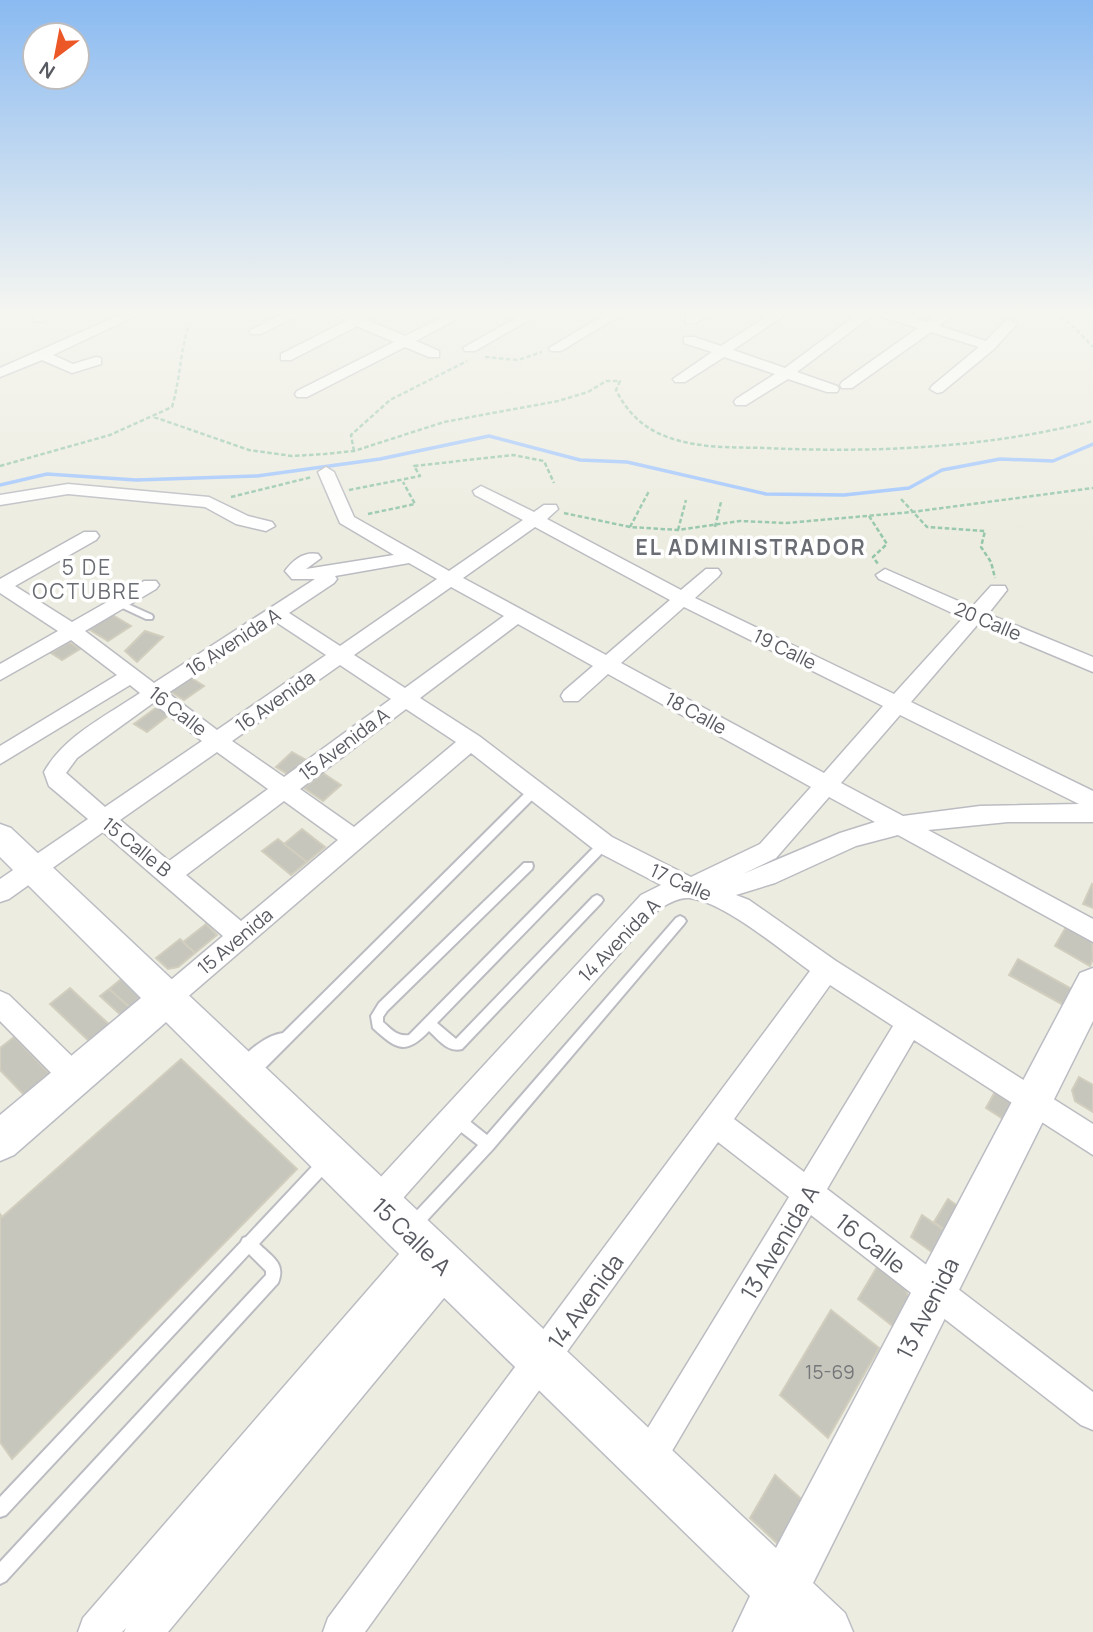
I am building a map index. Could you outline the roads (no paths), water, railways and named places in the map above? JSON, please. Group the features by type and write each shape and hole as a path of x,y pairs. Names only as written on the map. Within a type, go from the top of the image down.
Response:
{"street":[{"path":"302,394 317,386"},
{"path":"741,402 766,386"},
{"path":"824,386 832,389"},
{"path":"937,390 942,386"},
{"name":"18 Calle","path":"327,470 343,505 346,519 1093,931"},
{"path":"0,500 68,489 209,502 231,515 266,526"},
{"name":"19 Calle","path":"481,491 542,515 683,599 1093,801"},
{"name":"16 Avenida","path":"0,892 542,515"},
{"path":"1,585 90,536"},
{"path":"312,558 299,564 294,571 298,575 306,575 414,557"},
{"path":"571,696 712,573"},
{"name":"20 Calle","path":"885,575 1093,665"},
{"name":"16 Avenida A","path":"69,752 155,692 328,579"},
{"name":"16 Calle","path":"1,585 72,631 217,741 354,839"},
{"path":"0,673 150,585"},
{"name":"14 Avenida A","path":"414,1238 455,1118 650,902 663,894 693,887 768,851 998,590"},
{"name":"17 Calle","path":"277,614 471,741 604,844 693,887 740,906 827,970 1093,1141"},
{"name":"15 Avenida A","path":"171,873 518,615"},
{"path":"0,756 132,675"},
{"name":"15 Avenida","path":"0,1141 471,741"},
{"name":"15 Calle B","path":"69,752 55,772 57,780 171,873 241,936"},
{"path":"693,887 725,889 750,884 830,846 900,825 963,815 1093,813"},
{"name":"15 Calle A","path":"0,837 826,1632"},
{"name":"14 Avenida","path":"342,1632 827,970"},
{"name":"13 Avenida","path":"760,1632 1093,984"},
{"path":"0,1003 74,1077"},
{"name":"13 Avenida A","path":"647,1461 910,1023"},
{"name":"16 Calle","path":"716,1124 1093,1413"},
{"path":"97,1632 414,1238"},
{"path":"143,1632 414,1238"}],"lane":[{"path":"119,603 149,617"},
{"path":"244,1072 287,1035 528,797"},
{"path":"528,866 383,1007 377,1016 377,1024 398,1042 406,1043 429,1023 604,844"},
{"path":"429,1023 451,1043 458,1045 597,900"},
{"path":"414,1238 488,1144 680,921"},
{"path":"455,1118 488,1144"},
{"path":"0,1509 330,1157"},
{"path":"0,1575 273,1278 274,1268 248,1243"}],"waterway":[{"path":"0,485 47,474 136,480 257,476 380,459 489,436 580,460 627,462 766,494 844,495 909,488 942,470 1000,459 1053,461 1093,444"}],"district":[{"name":"EL ADMINISTRADOR","path":"751,547"},
{"name":"5 DE OCTUBRE","path":"87,579"}]}
